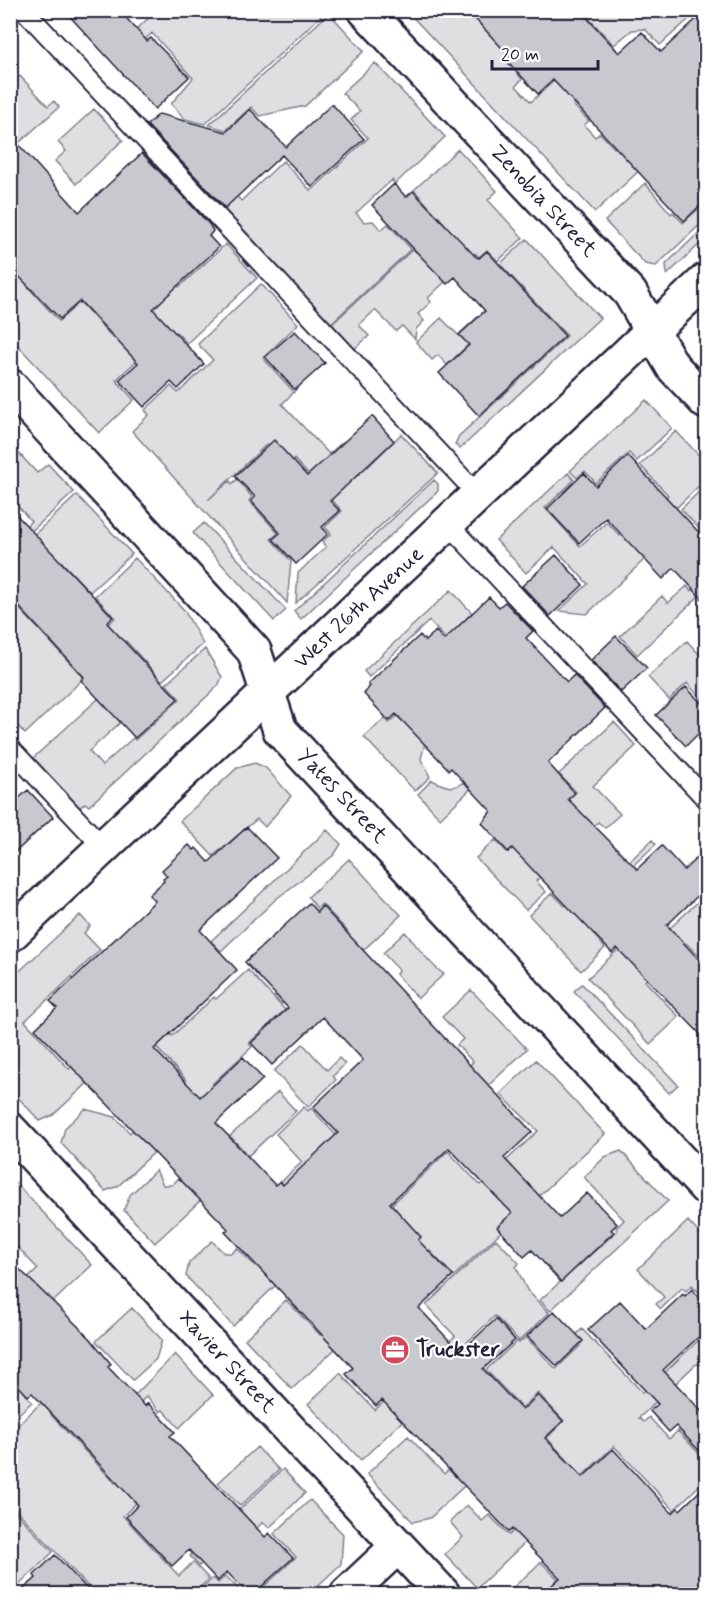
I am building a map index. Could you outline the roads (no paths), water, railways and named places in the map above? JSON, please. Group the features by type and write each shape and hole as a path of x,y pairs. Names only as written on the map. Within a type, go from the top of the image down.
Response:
{"street":[{"name":"Zenobia Street","path":"365,10 630,293 673,367 706,402"},
{"name":"West 26th Avenue","path":"10,935 706,280"},
{"name":"Yates Street","path":"10,386 254,651 280,730 706,1188"},
{"name":"Xavier Street","path":"10,1130 443,1594"},
{"path":"346,1594 398,1546"}],"lane":[{"path":"24,10 478,495"},
{"path":"448,524 706,799"},
{"path":"10,748 104,848"}],"place":[{"name":"Truckster","path":"395,1350"}]}
